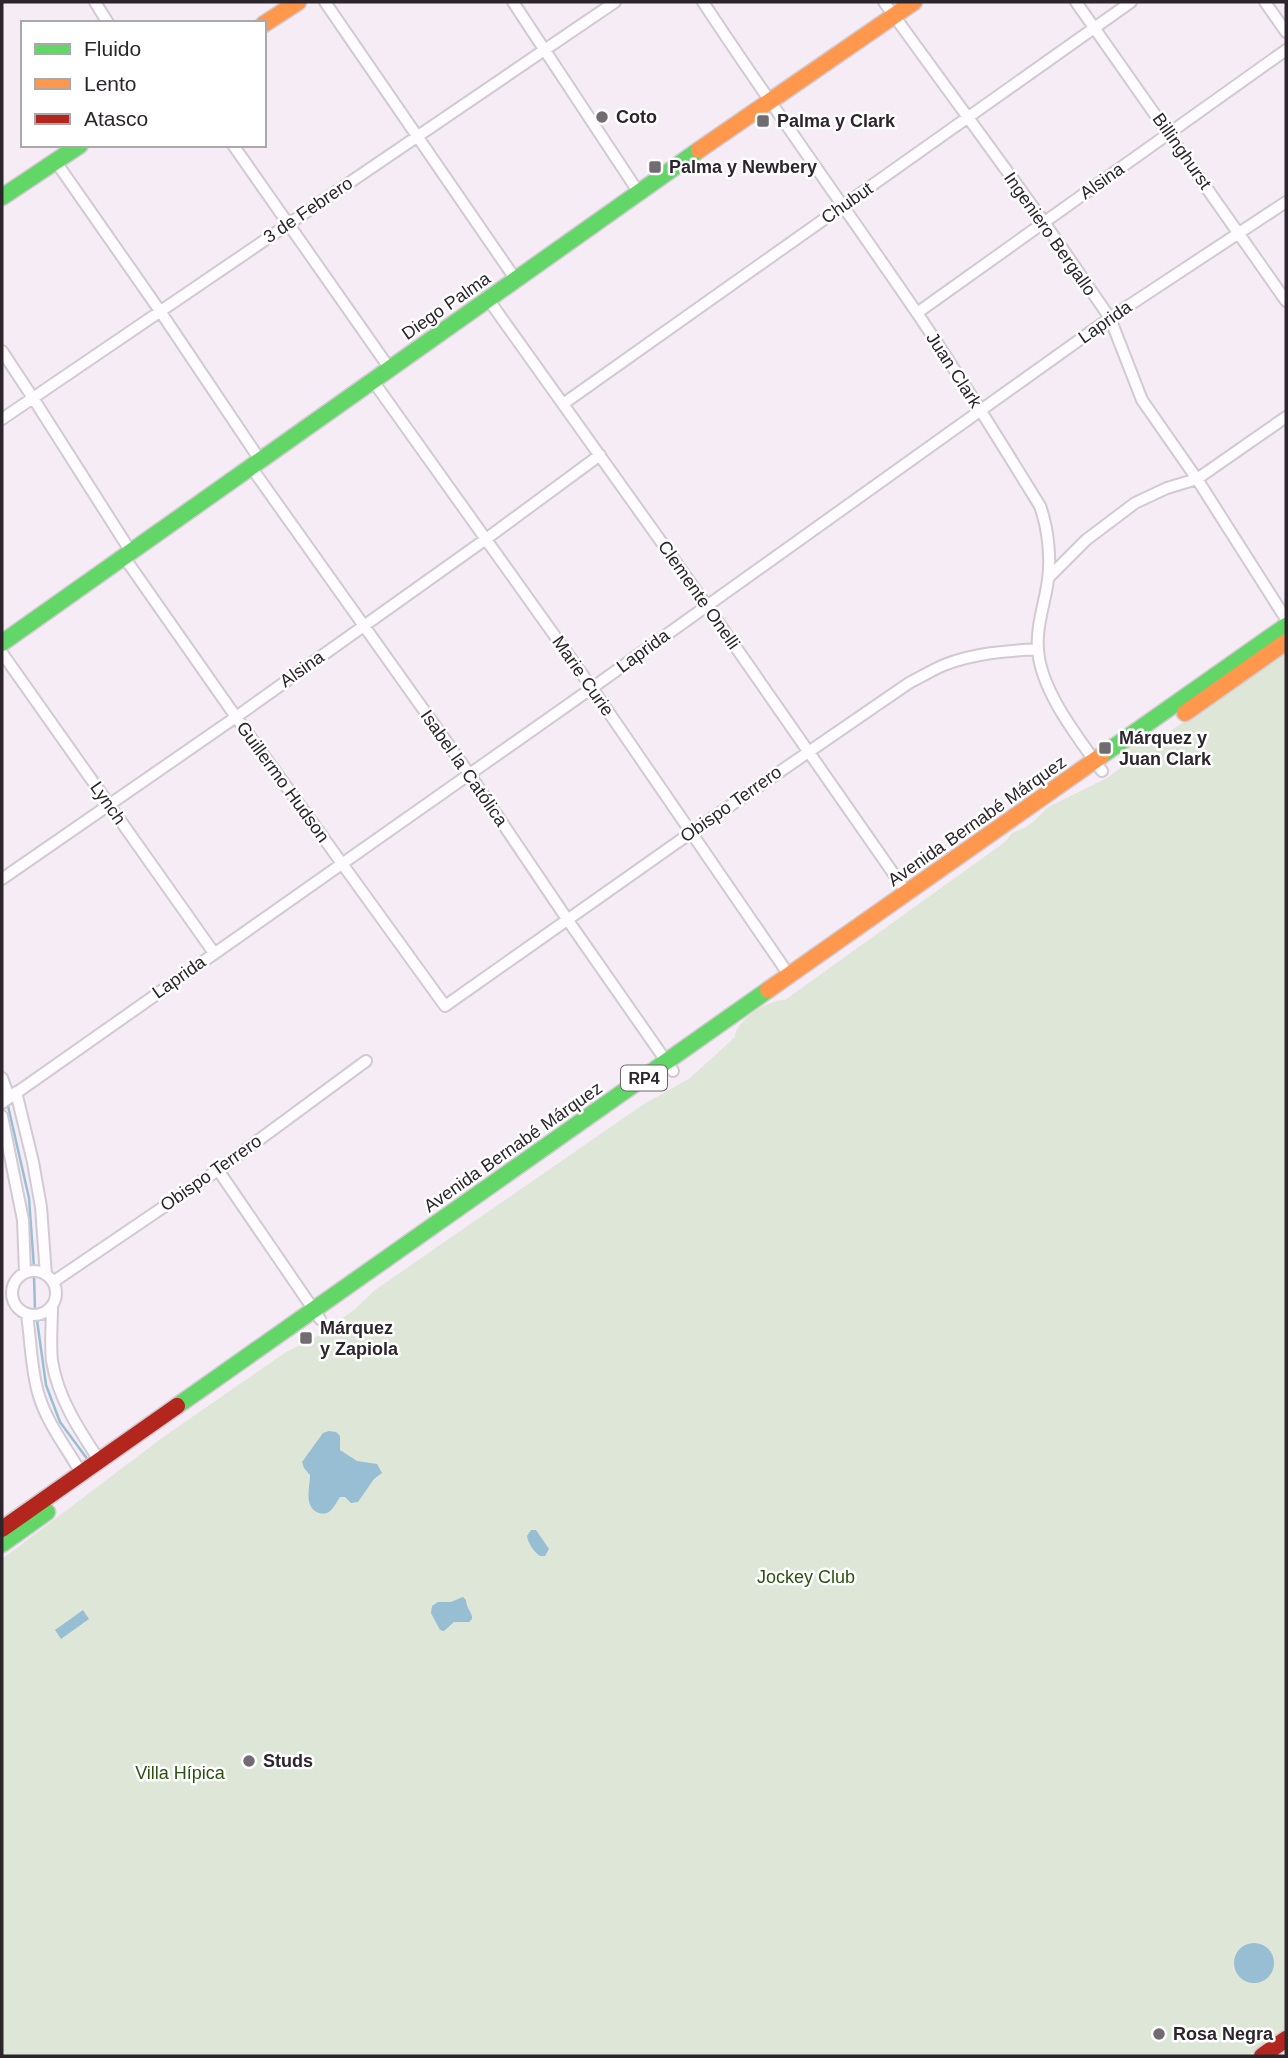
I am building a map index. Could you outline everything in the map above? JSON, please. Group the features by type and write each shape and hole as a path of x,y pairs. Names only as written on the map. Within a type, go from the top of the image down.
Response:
{"main road":[{"path":"266,23 298,2"},
{"name":"Diego Palma","path":"2,643 768,101 914,2"},
{"path":"2,197 77,147"},
{"name":"Avenida Bernabé Márquez","path":"2,1544 317,1314 1099,766 1286,626"},
{"name":"Avenida Bernabé Márquez","path":"670,1066 789,975 907,893 1286,642"},
{"name":"Avenida Bernabé Márquez","path":"2,1529 99,1460 317,1314"},
{"path":"1262,2056 1286,2039"}],"street":[{"path":"95,2 107,21"},
{"path":"325,2 516,280"},
{"path":"513,2 639,193"},
{"name":"3 de Febrero","path":"2,419 615,2"},
{"name":"Juan Clark","path":"703,2 768,101 917,313 1040,506 1046,523 1048,578 1038,649 1051,693 1099,766"},
{"name":"Ingeniero Bergallo","path":"884,2 1044,222 1110,318 1142,400 1197,479 1286,619"},
{"name":"Billinghurst","path":"1076,2 1286,301"},
{"name":"Chubut","path":"563,404 1131,2"},
{"path":"1265,2 1286,32"},
{"name":"Alsina","path":"917,313 1286,50"},
{"path":"234,147 390,369"},
{"name":"Isabel la Católica","path":"56,162 160,311 256,464 364,625 670,1066"},
{"name":"Laprida","path":"9,1097 470,775 1110,318 1286,202"},
{"name":"Clemente Onelli","path":"488,299 809,750 907,893"},
{"name":"Guillermo Hudson","path":"2,351 127,554 236,717 445,1006"},
{"name":"Marie Curie","path":"373,381 592,688 789,975"},
{"path":"1048,578 1086,540 1135,503 1167,488 1197,479 1286,417"},
{"name":"Alsina","path":"2,879 236,717 600,455"},
{"name":"Obispo Terrero","path":"445,1006 809,750 909,683 944,665 970,657 1003,651 1038,649"},
{"name":"Lynch","path":"2,653 214,953"},
{"name":"Obispo Terrero","path":"50,1279 218,1170 366,1061"},
{"path":"2,1078 33,1162 50,1279 56,1294 52,1306 52,1361 58,1388 99,1460"},
{"path":"2,1116 23,1220 25,1273"},
{"path":"218,1170 317,1314"},
{"path":"50,1279 40,1272 25,1273 15,1280 7,1300 27,1315 41,1315 52,1306"},
{"path":"27,1315 40,1399 55,1431 81,1473"}],"green space":[{"name":"Jockey Club","path":"1286,651 1286,2030 1249,2056 2,2056 2,1559 162,1438 286,1352 320,1335 375,1290 641,1106 690,1078 735,1037 741,1024 754,1012 771,1003 785,1000 1005,842 1012,833 1033,822 1048,807 1107,778 1127,763 1123,755 1133,744 1146,739 1156,741"}],"water":[{"path":"329,1431 340,1436 340,1450 357,1461 377,1464 382,1473 374,1479 358,1502 351,1503 345,1497 340,1497 328,1513 322,1514 314,1510 309,1502 310,1475 302,1462 323,1433"},
{"path":"531,1530 536,1530 549,1549 545,1556 540,1556 530,1544 527,1536"},
{"path":"463,1597 472,1619 469,1622 454,1622 444,1631 440,1630 431,1613 432,1606 438,1602 451,1602"},
{"path":"83,1610 89,1619 61,1639 55,1630"},
{"path":"1254,1943 1268,1949 1274,1963 1268,1977 1254,1983 1240,1977 1234,1963 1240,1949"}],"waterway":[{"path":"8,1106 29,1198 34,1268"},
{"path":"34,1276 35,1310"},
{"path":"37,1320 46,1385 60,1422 88,1460"}],"traffic: fast":[{"path":"2,197 77,147"},
{"path":"2,643 699,150"},
{"path":"1101,756 1286,626"},
{"path":"177,1406 768,990"},
{"path":"2,1544 47,1512"}],"traffic: slow":[{"path":"266,23 298,2"},
{"path":"699,150 914,2"},
{"path":"1185,713 1286,642"},
{"path":"768,990 1101,756"}],"traffic: jam":[{"path":"2,1529 177,1406"},
{"path":"1262,2056 1286,2039"}],"place":[{"name":"Coto","path":"602,117"},
{"name":"Palma y Clark","path":"763,121"},
{"name":"Palma y Newbery","path":"655,167"},
{"name":"Márquez y Juan Clark","path":"1105,748"},
{"name":"Márquez y Zapiola","path":"306,1338"},
{"name":"Studs","path":"249,1761"},
{"name":"Rosa Negra","path":"1159,2034"}],"park label":[{"name":"Villa Hípica","path":"180,1773"}]}
